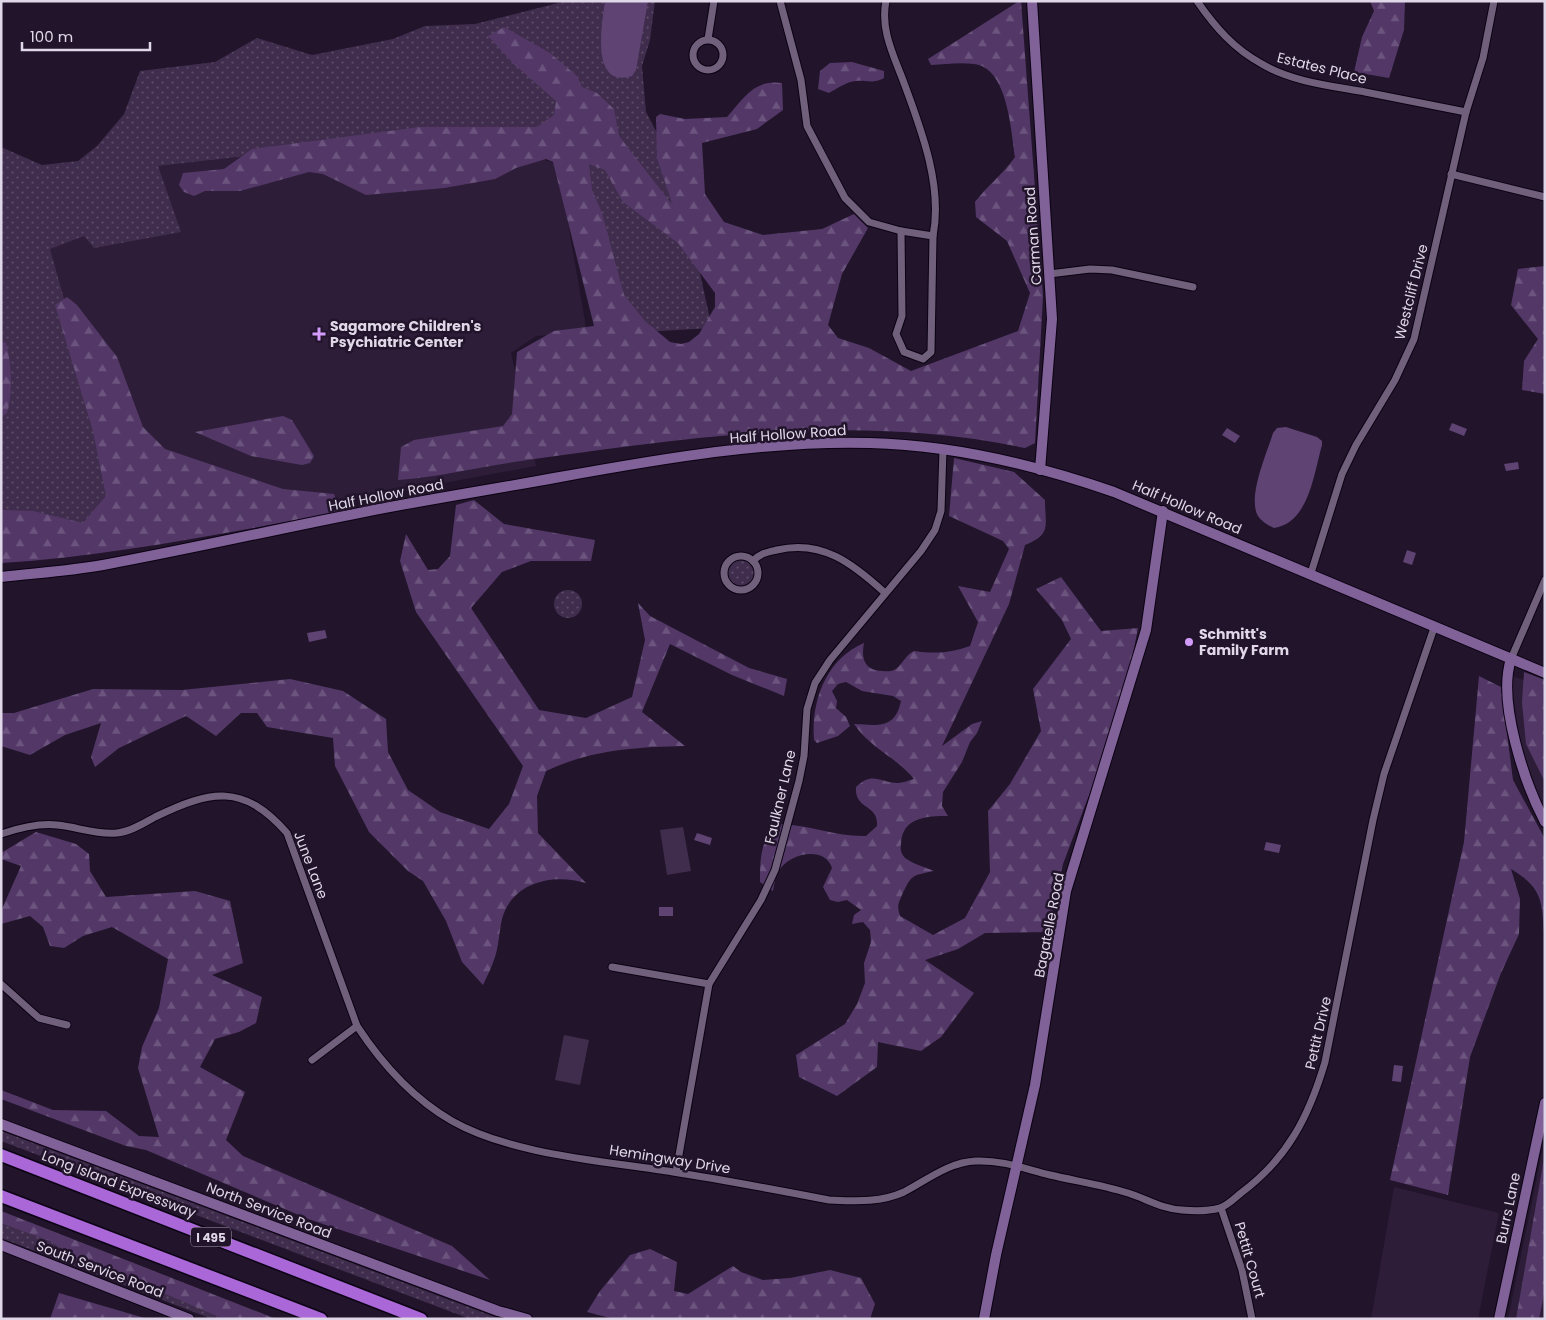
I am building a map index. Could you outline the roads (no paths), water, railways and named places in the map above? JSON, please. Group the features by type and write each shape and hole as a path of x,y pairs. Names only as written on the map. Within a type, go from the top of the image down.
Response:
{"highway":[{"name":"Long Island Expressway","path":"1,1155 420,1319"},
{"path":"1,1196 321,1319"}],"main road":[{"name":"Carman Road","path":"1032,1 1052,319 1040,470"},
{"name":"Half Hollow Road","path":"1,577 99,566 259,535 364,512 647,462 825,443 872,443 943,450 1040,470 1114,492 1311,573 1434,628 1545,673"},
{"name":"Bagatelle Road","path":"984,1319 1035,1085 1066,891 1146,630 1163,511"},
{"path":"1511,659 1507,676 1512,728 1526,783 1545,822"},
{"name":"Burrs Lane","path":"1499,1319 1545,1102"},
{"name":"North Service Road","path":"1,1124 498,1311 527,1319"},
{"name":"South Service Road","path":"1,1245 189,1319"}],"street":[{"path":"708,39 714,1"},
{"path":"780,1 802,80 807,126 845,198 869,222 901,231 933,236"},
{"path":"886,1 883,14 888,44 917,120 933,182 935,225 933,236 931,352 922,359 904,352 896,334 902,316 901,231"},
{"name":"Estates Place","path":"1197,1 1213,24 1233,45 1263,65 1294,77 1331,86 1466,112"},
{"name":"Westcliff Drive","path":"1311,573 1342,474 1356,445 1395,380 1414,339 1466,112 1483,58 1494,1"},
{"path":"708,39 721,47 723,56 719,65 705,70 696,65 692,55 695,46 708,39"},
{"path":"1451,174 1545,197"},
{"path":"1049,274 1090,269 1112,270 1193,287"},
{"name":"Faulkner Lane","path":"676,1172 709,984 761,900 774,870 799,781 804,756 807,709 815,683 830,660 884,592 921,551 935,530 941,511 943,450"},
{"path":"753,561 762,554 788,547 812,547 851,563 884,592"},
{"path":"743,556 753,561 758,571 756,581 752,585 737,590 728,584 723,573 727,562 731,558 743,556"},
{"path":"1511,659 1545,580"},
{"name":"Pettit Drive","path":"1221,1208 1254,1183 1277,1162 1296,1134 1314,1100 1325,1062 1373,820 1384,774 1434,628"},
{"name":"June Lane","path":"1,834 36,825 58,825 102,835 121,833 192,800 211,796 226,796 255,803 272,816 287,833 357,1026"},
{"path":"612,967 709,984"},
{"path":"1,984 38,1018 67,1025"},
{"path":"312,1060 357,1026"},
{"name":"Hemingway Drive","path":"357,1026 390,1071 432,1108 454,1122 519,1146 829,1200 860,1202 884,1198 902,1192 958,1164 976,1161 1017,1164"},
{"path":"1017,1164 1048,1174 1128,1193 1162,1207 1183,1210 1221,1208"},
{"name":"Pettit Court","path":"1221,1208 1242,1270 1252,1319"}],"place":[{"name":"Sagamore Children's Psychiatric Center","path":"319,334"},
{"name":"Schmitt's Family Farm","path":"1189,642"}]}
